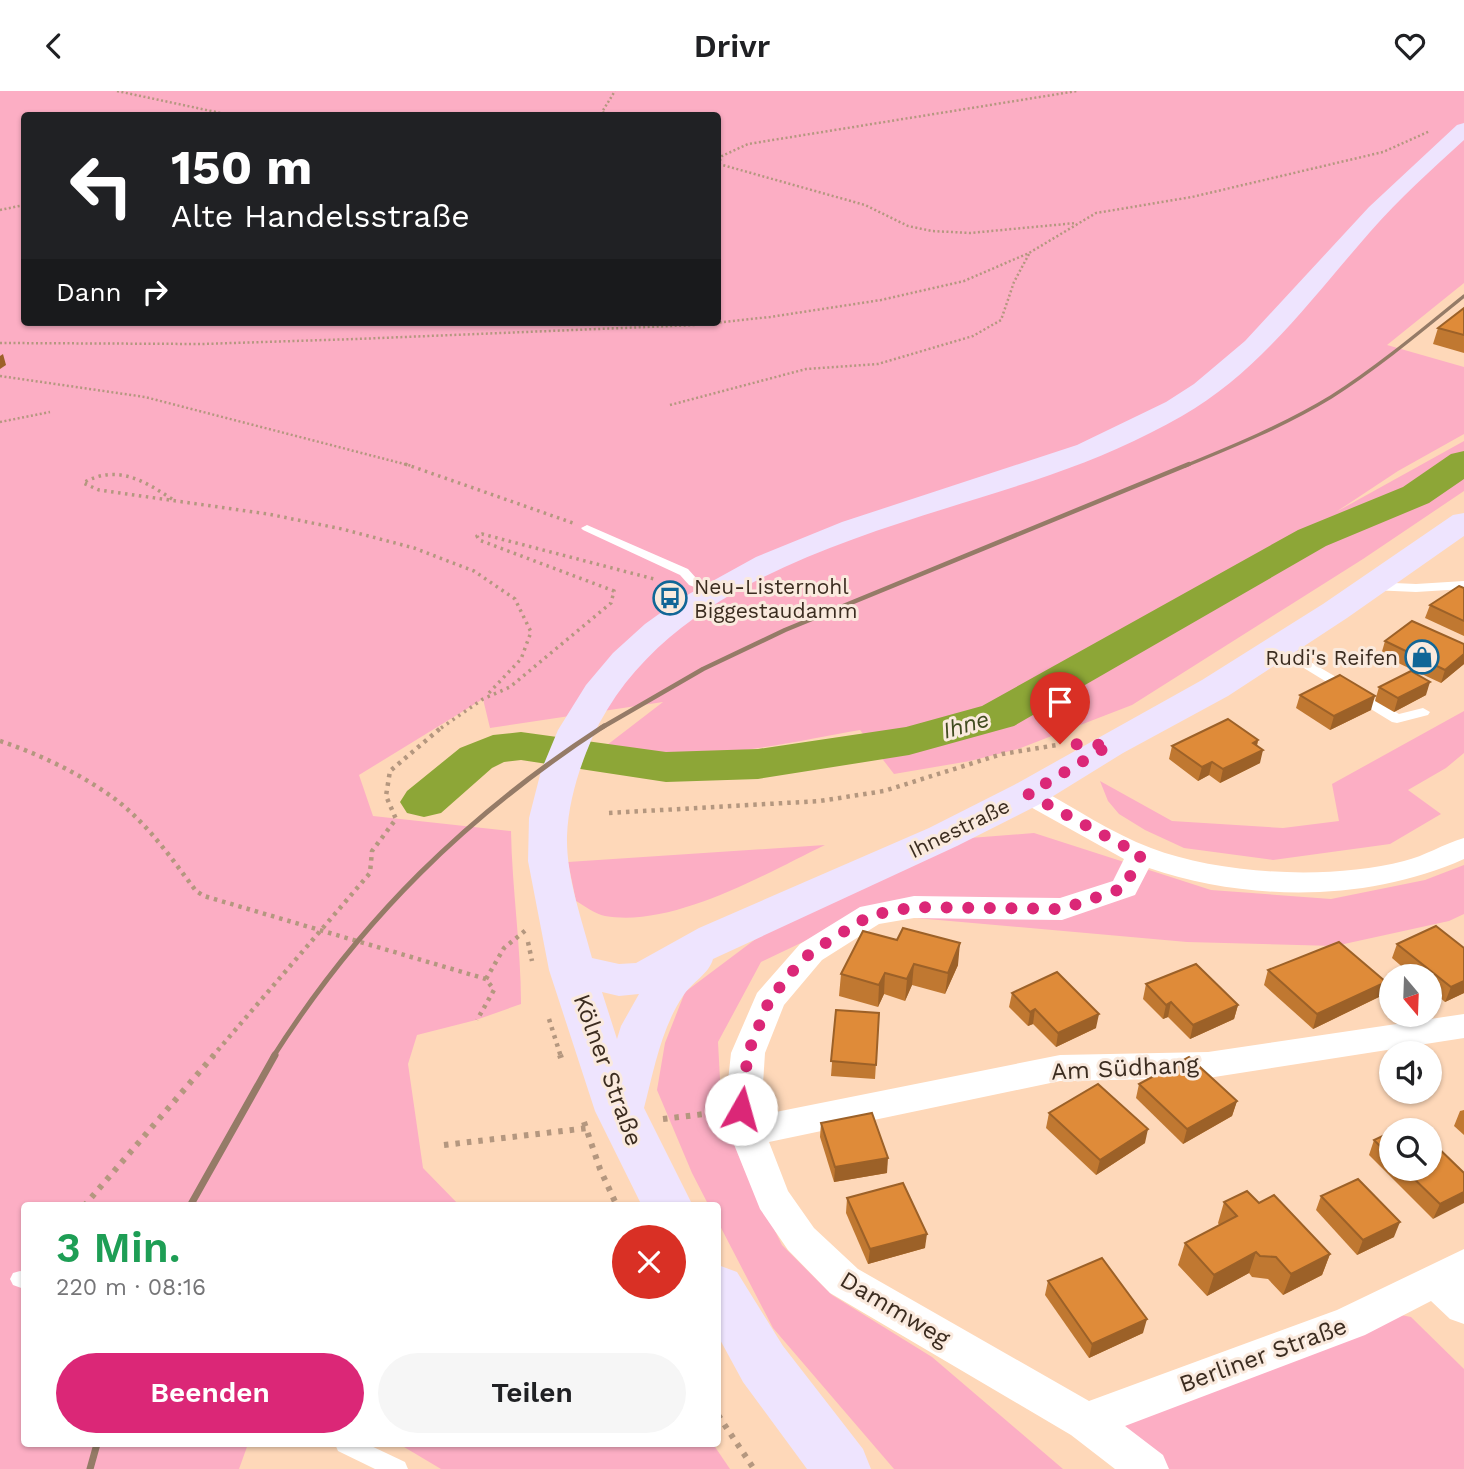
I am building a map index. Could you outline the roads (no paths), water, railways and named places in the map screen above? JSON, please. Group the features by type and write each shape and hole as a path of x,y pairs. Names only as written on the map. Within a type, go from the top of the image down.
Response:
{"main road":[{"name":"Kölner Straße","path":"666,1202 641,1160 619,1111 571,970 548,859 547,831 555,788 568,744 583,713 623,663 681,612 704,586 808,546 1100,446 1177,408 1251,352 1452,127"},
{"name":"Ihnestraße","path":"571,970 619,980 644,978 713,939 943,837 1028,794 1110,745 1215,688 1280,648 1464,521"},
{"path":"619,1111 644,1026 650,1015 668,983 713,939"},
{"path":"721,1293 763,1364 842,1469"}],"street":[{"path":"1028,794 1141,855 1185,867 1262,880 1333,882 1409,870 1464,848"},
{"name":"Dammweg","path":"1141,855 1124,888 1062,909 915,907 871,915 811,952 769,1001 748,1053 741,1109 747,1132 774,1198 801,1239 844,1281 1086,1421 1148,1469"},
{"name":"Am Südhang","path":"747,1132 1060,1067 1208,1065 1464,1026"},
{"name":"Berliner Straße","path":"1086,1421 1455,1284"}],"lane":[{"path":"587,528 684,572 704,586"},
{"path":"1371,586 1416,588 1464,585"},
{"path":"1280,648 1397,719 1423,712"},
{"path":"351,1447 397,1469"}],"waterway":[{"name":"Ihne","path":"424,802 476,758 493,749 521,746 666,767 758,764 909,741 998,716 1312,538 1416,495 1464,462"}],"railway":[{"path":"1185,466 1278,426 1331,397 1382,361 1464,296"},
{"path":"601,728 703,669 785,630 1189,464"},
{"path":"273,1057 342,960 420,873 462,833 507,796 601,728"},
{"path":"192,1202 275,1055"},
{"path":"90,1469 96,1447"}],"place":[{"name":"Neu-Listernohl Biggestaudamm","path":"670,598"},
{"name":"Rudi's Reifen","path":"1422,657"}]}
